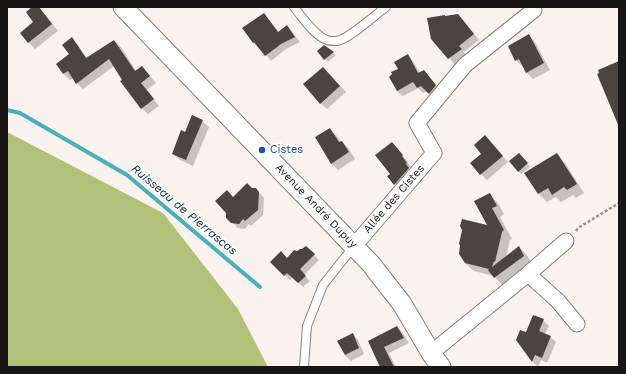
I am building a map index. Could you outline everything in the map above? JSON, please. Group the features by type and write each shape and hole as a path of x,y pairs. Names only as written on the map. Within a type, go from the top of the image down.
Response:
{"street":[{"name":"Avenue André Dupuy","path":"123,7 371,264 402,304 436,360"},
{"name":"Allée des Cistes","path":"354,246 434,153 416,123 465,65 534,10"},
{"path":"436,360 528,274 566,241"},
{"path":"528,274 558,301 577,324"}],"lane":[{"path":"294,7 314,31 327,40 337,41 358,30 386,7"},
{"path":"304,367 307,326 323,285 354,246"}],"path":[{"path":"566,241 578,228 619,203"}],"green space":[{"path":"7,132 163,213 238,309 268,367 7,367"}],"building":[{"path":"32,7 39,7 52,24 28,43 20,33 33,22 26,12"},
{"path":"264,13 278,32 287,25 295,37 281,44 265,56 242,28"},
{"path":"458,14 474,34 459,46 462,49 448,59 431,39 427,18"},
{"path":"529,34 544,63 526,73 519,59 515,61 508,46"},
{"path":"72,37 86,58 114,40 135,71 142,66 150,76 141,83 154,99 141,109 120,81 122,80 109,59 76,84 68,71 63,74 56,64 69,54 62,45"},
{"path":"324,45 334,52 324,60 317,51"},
{"path":"408,54 418,73 424,70 436,85 429,94 421,86 417,88 413,82 397,91 389,77 392,74 391,72 398,69 394,62"},
{"path":"619,61 619,127 597,74 599,73 598,70"},
{"path":"323,67 340,86 320,104 303,84"},
{"path":"192,115 203,120 186,160 172,154 181,130 185,132"},
{"path":"330,128 339,142 342,141 349,152 331,164 315,137"},
{"path":"485,135 503,156 480,175 470,163 481,154 474,145"},
{"path":"392,142 403,155 402,156 409,168 394,185 387,176 390,174 375,155"},
{"path":"519,153 528,163 518,172 509,161"},
{"path":"557,153 577,184 567,190 564,187 552,195 548,188 538,194 524,173"},
{"path":"247,183 252,188 256,188 259,192 258,210 245,221 243,219 239,224 231,223 226,218 226,213 215,201 227,190 233,197"},
{"path":"490,193 497,206 492,208 504,230 502,232 495,262 494,261 492,267 519,246 524,256 494,278 488,270 489,269 465,263 459,254 459,244 462,230 460,226 462,219 487,225 474,201"},
{"path":"306,246 315,254 300,269 306,276 298,283 287,273 284,276 270,262 281,251 287,258 294,250 297,251"},
{"path":"533,315 544,319 539,331 551,336 542,358 535,355 532,362 516,340 520,330 526,332"},
{"path":"397,326 404,338 384,347 394,367 380,367 368,341"},
{"path":"353,333 359,348 345,355 337,341"}],"waterway":[{"name":"Ruisseau de Pierrascas","path":"7,110 20,113 127,175 260,287"}],"place":[{"name":"Cistes","path":"262,150"}]}
